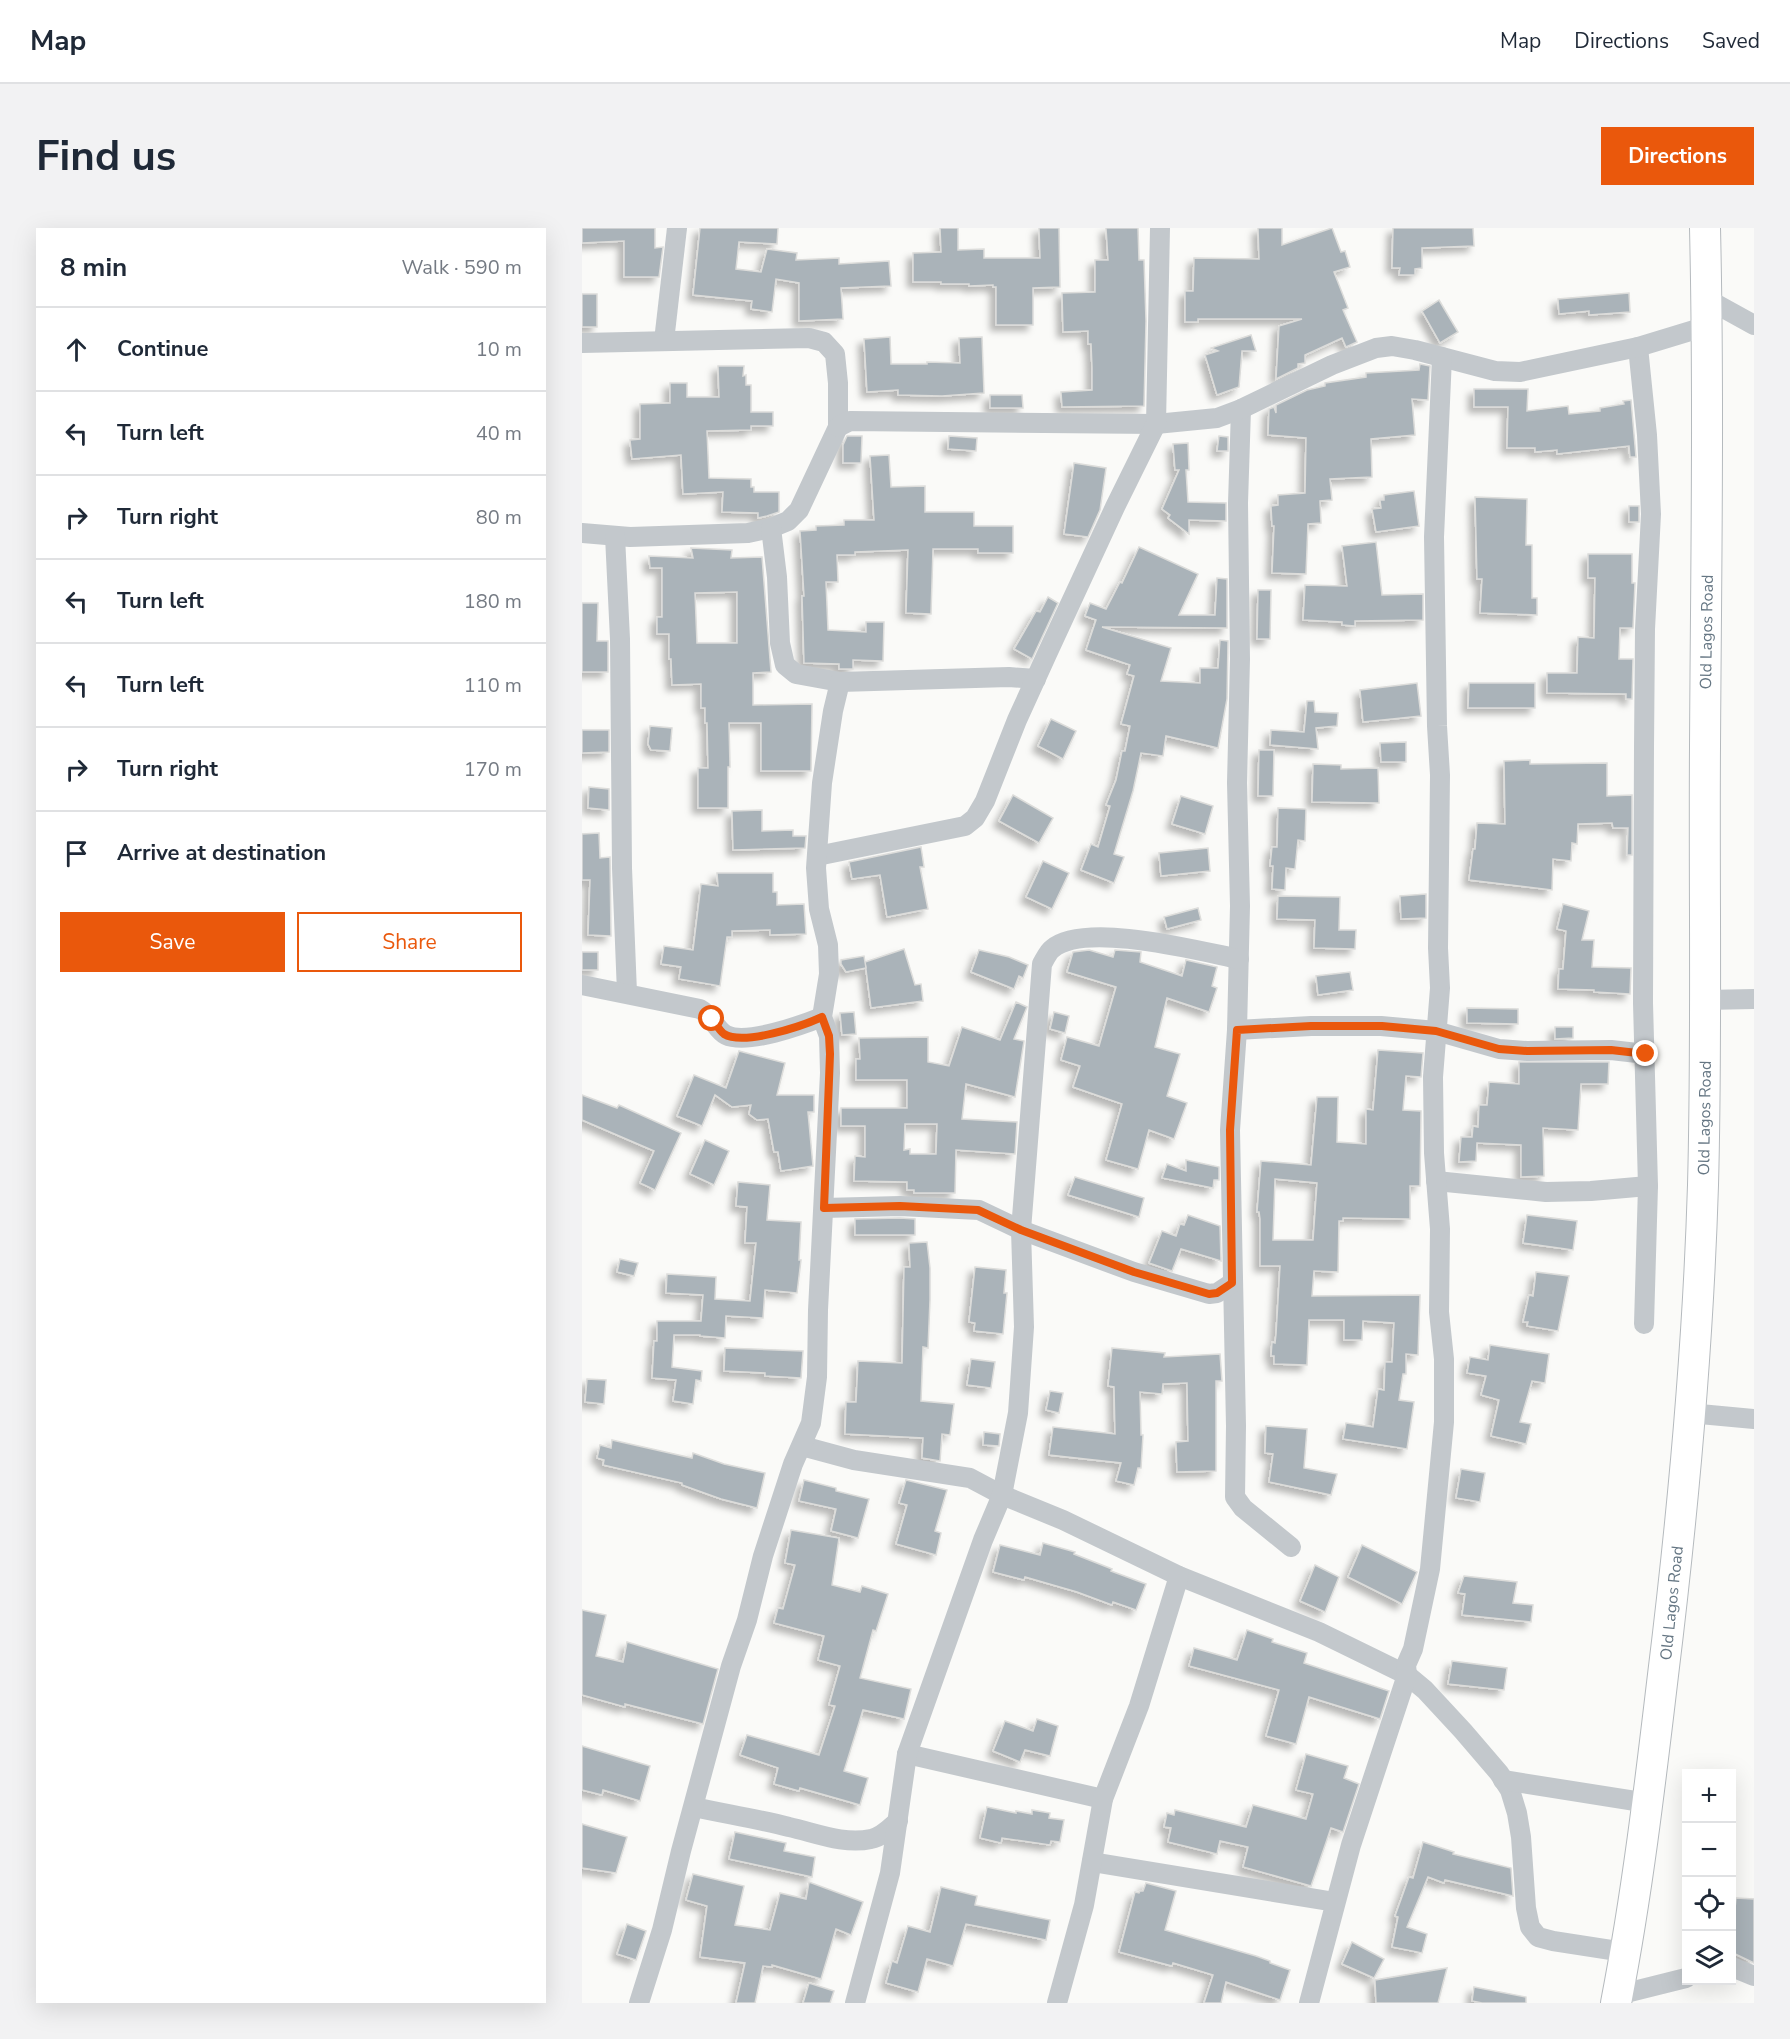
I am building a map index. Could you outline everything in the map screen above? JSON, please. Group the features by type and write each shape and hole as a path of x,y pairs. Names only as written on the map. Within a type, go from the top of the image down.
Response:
{"main road":[{"name":"Old Lagos Road","path":"1617,1999 1643,1846 1683,1502 1699,1271 1703,1184 1705,1000 1707,313 1705,228"}],"street":[{"path":"664,341 677,228"},
{"path":"817,856 965,826 975,818 985,801 1017,720 1115,507 1156,424 1160,228"},
{"path":"838,427 850,421 1156,424 1216,418 1241,409 1332,365 1376,348 1392,346 1494,371 1520,372 1638,347 1707,313 1754,325"},
{"path":"582,343 809,338 824,342 835,354 838,383 838,427 798,510 788,520 771,528 748,533 630,537 582,533"},
{"path":"1638,347 1647,435 1651,514 1645,629 1644,1003 1648,1186 1644,1324"},
{"path":"1309,2003 1351,1845 1407,1675 1406,1665 1413,1649 1430,1569 1444,1422 1444,1359 1439,1312 1440,1229 1433,1077 1440,988 1438,948 1440,775 1434,537 1442,357"},
{"path":"1241,409 1238,503 1240,906 1237,1030 1230,1130 1236,1426 1235,1497 1243,1508 1291,1547"},
{"path":"771,528 777,577 780,643 786,665 796,674 840,682 1009,677 1036,679"},
{"path":"615,536 620,639 622,868 627,993"},
{"path":"639,2003 662,1930 725,1686 793,1464 811,1423 817,1377 830,1054 829,1036 822,1017 829,974 828,945 819,909 817,856 822,783 833,711 840,682"},
{"path":"855,2003 890,1873 907,1754 983,1540 1002,1495 1018,1413 1024,1327 1021,1230 1039,979 1042,964 1052,948 1071,939 1121,937 1239,959"},
{"path":"582,985 700,1009 709,1014 726,1035 736,1037 781,1033 822,1017"},
{"path":"1705,1000 1754,999"},
{"path":"1237,1030 1311,1026 1382,1026 1436,1031 1499,1049 1611,1050 1646,1054"},
{"path":"1436,1181 1546,1192 1648,1186"},
{"path":"824,1208 900,1206 978,1210 1021,1230 1134,1272 1209,1294 1217,1293 1232,1283"},
{"path":"1689,1413 1754,1419"},
{"path":"802,1446 854,1460 970,1478 1002,1495 1063,1520 1179,1576 1319,1632 1407,1675 1425,1690 1463,1731 1509,1790 1517,1813 1521,1838 1526,1908 1530,1927 1538,1937 1553,1941 1624,1952"},
{"path":"1057,2003 1084,1905 1103,1799 1139,1706 1179,1576"},
{"path":"907,1754 1103,1799"},
{"path":"1503,1780 1648,1803"},
{"path":"694,1808 831,1838 857,1841 873,1839 898,1821"},
{"path":"1092,1862 1335,1902"},
{"path":"1736,1969 1754,1976"},
{"path":"1617,1999 1682,1979"}],"building":[{"path":"582,228 655,228 655,248 663,247 659,277 624,277 624,241 582,243"},
{"path":"700,228 778,228 777,244 739,242 736,269 761,272 767,249 797,253 796,260 839,258 839,264 889,261 891,286 841,288 843,319 799,321 799,283 776,279 772,312 751,309 752,301 693,295"},
{"path":"940,228 958,228 958,250 984,249 984,258 1040,258 1039,228 1059,228 1060,287 1033,288 1033,325 996,325 996,287 993,285 969,286 969,284 941,284 941,282 913,282 913,253 941,252"},
{"path":"1106,228 1138,228 1139,260 1144,260 1146,321 1144,406 1062,407 1061,392 1092,390 1092,368 1088,331 1063,332 1062,293 1095,292 1095,260 1108,260"},
{"path":"1258,228 1282,228 1282,245 1332,228 1341,252 1345,251 1350,267 1334,272 1348,308 1343,310 1357,342 1346,347 1342,338 1305,355 1305,363 1298,364 1298,368 1276,379 1279,326 1302,319 1198,319 1198,322 1185,322 1185,291 1193,291 1194,258 1259,259"},
{"path":"1393,228 1473,228 1474,246 1422,248 1422,268 1415,269 1415,275 1399,275 1400,268 1392,268"},
{"path":"1629,293 1630,312 1589,315 1589,311 1559,314 1558,299"},
{"path":"582,294 597,294 597,327 582,327"},
{"path":"1439,300 1458,332 1440,343 1422,311"},
{"path":"1251,335 1256,351 1242,351 1239,387 1217,395 1205,355 1218,351 1211,348"},
{"path":"890,337 891,364 927,364 927,362 960,363 959,338 982,337 984,393 942,396 898,395 898,390 867,392 864,339"},
{"path":"1420,364 1430,366 1428,400 1412,399 1415,435 1371,439 1372,477 1330,479 1332,500 1320,501 1321,523 1308,524 1306,574 1272,573 1274,526 1272,526 1271,506 1278,505 1278,495 1305,493 1306,438 1268,435 1269,409 1274,407 1276,413 1276,405 1307,390 1325,386 1325,383 1366,377 1366,373 1419,370"},
{"path":"718,366 744,366 743,376 746,375 746,385 751,385 751,412 773,412 773,426 751,426 751,430 707,431 709,478 751,479 754,492 779,492 779,512 758,518 758,513 722,512 723,492 683,494 681,455 632,459 630,440 640,439 640,404 670,403 670,383 687,383 687,397 719,397"},
{"path":"1474,389 1528,389 1527,411 1568,406 1569,414 1600,411 1600,408 1624,404 1623,401 1631,400 1636,457 1630,457 1629,446 1557,454 1557,450 1535,452 1535,448 1507,448 1508,407 1474,407"},
{"path":"990,395 1022,395 1023,408 990,408"},
{"path":"847,436 862,436 861,463 843,463 843,445"},
{"path":"949,436 977,438 976,451 948,449"},
{"path":"1219,436 1228,437 1228,451 1217,451"},
{"path":"1188,443 1189,470 1186,470 1188,502 1226,503 1226,521 1189,520 1189,534 1168,518 1170,515 1162,509 1179,470 1175,470 1173,444"},
{"path":"889,455 891,487 925,486 925,512 974,512 974,526 1013,526 1013,553 978,553 978,549 933,549 931,614 906,613 908,550 837,555 838,582 826,582 828,630 866,632 866,622 884,622 883,661 853,660 853,669 839,669 839,664 804,663 802,596 804,596 800,531 816,530 816,526 844,525 844,520 874,520 870,456"},
{"path":"1074,463 1106,468 1100,510 1088,537 1064,534"},
{"path":"1414,491 1419,526 1376,532 1372,509 1381,508 1380,500 1384,500 1384,495"},
{"path":"1475,497 1527,499 1526,545 1532,545 1532,598 1537,598 1537,615 1480,613 1482,579 1477,579"},
{"path":"1629,506 1639,506 1639,522 1629,522"},
{"path":"1376,542 1382,595 1423,594 1423,620 1355,621 1355,626 1342,625 1342,622 1303,620 1305,585 1347,586 1342,546"},
{"path":"1139,547 1198,574 1179,615 1215,615 1217,578 1227,579 1227,628 1102,627 1171,648 1161,681 1200,683 1200,668 1218,668 1220,640 1228,641 1227,699 1218,748 1166,736 1163,756 1141,753 1133,791 1114,854 1124,857 1114,883 1081,870 1091,844 1098,847 1110,806 1106,805 1116,780 1122,751 1125,751 1130,726 1121,724 1134,676 1127,674 1130,665 1086,650 1096,620 1085,616 1090,603 1106,609 1120,582 1122,583"},
{"path":"691,548 732,550 731,558 762,557 771,672 753,673 753,705 812,704 811,771 761,771 761,723 729,723 728,808 698,808 698,768 708,768 707,723 705,723 705,708 701,708 701,684 672,685 669,634 657,634 657,617 662,617 662,568 650,568 649,556 693,558","holes":["737,592 737,643 697,643 695,593"]},
{"path":"1588,554 1632,554 1632,583 1635,583 1633,628 1620,628 1619,659 1633,659 1632,699 1626,699 1626,694 1547,693 1547,673 1577,673 1578,637 1594,638 1595,578 1588,578"},
{"path":"1258,590 1271,590 1270,639 1257,639"},
{"path":"1048,597 1058,603 1032,659 1014,649 1036,611 1040,612"},
{"path":"582,603 598,603 597,641 608,641 608,672 582,672"},
{"path":"1417,683 1421,716 1363,722 1360,690"},
{"path":"1469,683 1535,683 1535,708 1468,708"},
{"path":"1307,701 1314,701 1315,712 1338,713 1337,726 1316,728 1318,749 1270,745 1271,730 1304,732"},
{"path":"1051,719 1076,731 1063,759 1038,746"},
{"path":"650,726 672,728 670,751 651,750 648,744"},
{"path":"582,730 609,730 609,752 582,753"},
{"path":"1406,742 1406,762 1381,762 1380,743"},
{"path":"1259,750 1274,750 1273,796 1258,796"},
{"path":"1530,760 1530,764 1607,763 1607,796 1632,795 1632,855 1627,855 1628,828 1613,828 1612,823 1578,824 1577,844 1572,843 1571,861 1553,859 1552,890 1469,880 1477,823 1505,824 1504,761"},
{"path":"1313,764 1341,765 1341,769 1378,768 1379,803 1312,802"},
{"path":"589,787 609,789 609,810 588,808"},
{"path":"1013,795 1053,818 1039,843 999,821"},
{"path":"1181,796 1213,806 1205,834 1172,824"},
{"path":"1278,808 1306,809 1305,841 1298,840 1295,869 1286,868 1285,890 1272,889 1273,866 1270,866 1272,847 1277,847"},
{"path":"762,810 762,831 793,830 793,836 806,836 805,848 733,850 732,811"},
{"path":"599,833 600,858 610,857 611,936 588,935 590,880 582,880 582,834"},
{"path":"921,847 924,867 920,867 928,909 887,917 880,875 852,879 849,862"},
{"path":"1208,848 1210,871 1161,876 1159,853"},
{"path":"1043,861 1069,873 1052,909 1026,897"},
{"path":"717,873 773,873 773,892 777,892 777,905 804,904 806,934 770,935 770,930 732,931 732,937 727,937 720,986 679,979 681,967 661,964 664,946 693,950 701,884 718,886"},
{"path":"1426,894 1426,918 1401,919 1400,896"},
{"path":"1278,896 1340,897 1339,930 1356,930 1355,949 1314,948 1315,920 1277,919"},
{"path":"1563,904 1589,911 1582,940 1594,940 1592,967 1631,968 1630,994 1558,989 1559,969 1563,969 1566,931 1557,929"},
{"path":"1198,908 1201,920 1167,929 1164,917"},
{"path":"904,949 915,985 921,984 923,1001 871,1008 865,962"},
{"path":"979,950 1009,957 1028,965 1023,978 1019,976 1014,989 971,972"},
{"path":"1089,950 1113,957 1115,950 1141,952 1140,962 1182,976 1186,960 1217,967 1212,986 1217,988 1209,1012 1167,998 1155,1047 1180,1054 1167,1096 1187,1103 1174,1139 1149,1130 1138,1169 1106,1160 1122,1104 1073,1087 1080,1066 1061,1060 1067,1037 1099,1046 1116,987 1067,972 1073,952"},
{"path":"582,952 598,952 598,970 582,970"},
{"path":"864,956 866,968 846,972 841,964 841,960"},
{"path":"1350,972 1353,990 1318,995 1316,976"},
{"path":"1016,1002 1027,1007 1014,1039 1024,1041 1015,1097 966,1084 962,1119 1017,1122 1015,1154 956,1150 955,1193 914,1193 914,1190 907,1190 907,1182 854,1181 855,1156 865,1157 865,1126 841,1126 841,1108 907,1108 907,1080 856,1080 856,1059 860,1059 859,1038 928,1037 928,1062 949,1066 962,1027 1000,1040","holes":["905,1124 937,1124 936,1154 910,1154 910,1149 904,1150"]},
{"path":"1467,1008 1518,1009 1518,1024 1467,1023"},
{"path":"854,1012 856,1034 842,1035 840,1013"},
{"path":"1054,1012 1069,1016 1065,1033 1050,1029"},
{"path":"1555,1027 1573,1027 1573,1038 1555,1039"},
{"path":"1378,1050 1423,1053 1421,1077 1406,1076 1403,1110 1421,1111 1420,1186 1410,1186 1410,1219 1343,1218 1343,1221 1339,1221 1338,1272 1314,1271 1312,1296 1420,1295 1418,1355 1406,1354 1406,1374 1403,1374 1399,1400 1414,1402 1407,1449 1343,1439 1346,1423 1373,1427 1378,1389 1384,1390 1385,1362 1392,1362 1394,1323 1363,1321 1362,1340 1344,1340 1344,1320 1309,1320 1307,1365 1274,1364 1274,1356 1271,1356 1272,1342 1275,1343 1276,1334 1280,1266 1260,1266 1260,1219 1259,1212 1257,1212 1261,1161 1311,1165 1317,1097 1338,1097 1337,1142 1366,1144 1366,1109 1373,1110","holes":["1275,1179 1317,1183 1313,1240 1273,1240"]},
{"path":"739,1051 785,1063 777,1095 814,1095 814,1112 808,1112 813,1166 781,1171 778,1152 774,1152 768,1119 757,1120 749,1114 751,1105 732,1107 715,1095 702,1126 677,1116 694,1075 726,1088"},
{"path":"1519,1062 1609,1062 1608,1084 1581,1084 1578,1130 1543,1128 1544,1176 1521,1177 1521,1145 1477,1143 1476,1161 1459,1162 1461,1137 1472,1137 1473,1126 1478,1127 1479,1105 1487,1105 1489,1082 1519,1084"},
{"path":"582,1095 617,1108 619,1105 681,1133 655,1190 640,1183 654,1151 582,1120"},
{"path":"705,1140 729,1151 714,1185 690,1174"},
{"path":"1186,1160 1219,1167 1219,1180 1214,1180 1213,1188 1162,1178 1167,1164 1186,1171"},
{"path":"1075,1177 1144,1198 1139,1217 1068,1195"},
{"path":"738,1182 770,1185 767,1220 801,1222 799,1260 801,1260 797,1293 765,1290 763,1318 726,1316 725,1338 674,1335 672,1367 702,1371 701,1381 696,1380 693,1404 673,1401 676,1380 652,1378 657,1321 701,1321 703,1295 666,1293 667,1274 716,1277 715,1299 750,1301 756,1243 745,1243 747,1207 736,1206"},
{"path":"1188,1215 1220,1226 1221,1261 1181,1249 1172,1271 1149,1263 1162,1231 1176,1236 1180,1224 1184,1225"},
{"path":"1527,1215 1577,1221 1573,1250 1523,1243"},
{"path":"855,1219 915,1219 915,1235 855,1235"},
{"path":"927,1242 930,1300 928,1348 923,1347 921,1401 954,1404 950,1435 942,1434 940,1461 922,1458 923,1438 845,1434 846,1402 856,1402 858,1361 902,1363 904,1267 910,1267 909,1243"},
{"path":"620,1259 638,1263 634,1276 617,1272"},
{"path":"975,1267 1006,1270 1004,1293 1007,1293 1003,1334 974,1331 975,1323 969,1322"},
{"path":"1536,1272 1569,1276 1558,1331 1527,1326 1528,1322 1523,1322 1529,1295 1533,1296"},
{"path":"1490,1345 1549,1354 1545,1383 1532,1381 1520,1422 1531,1424 1526,1444 1491,1436 1499,1400 1481,1395 1486,1376 1467,1373 1470,1357 1488,1360"},
{"path":"725,1348 803,1351 801,1378 724,1371"},
{"path":"1112,1348 1165,1353 1164,1357 1220,1354 1222,1381 1216,1381 1216,1471 1177,1472 1176,1442 1188,1441 1187,1383 1163,1384 1162,1394 1140,1392 1141,1435 1143,1435 1141,1468 1138,1468 1134,1485 1116,1481 1121,1463 1049,1455 1053,1427 1115,1434 1114,1387 1108,1386"},
{"path":"971,1359 995,1362 991,1388 967,1385"},
{"path":"587,1379 606,1380 604,1404 585,1402"},
{"path":"1050,1391 1063,1393 1059,1413 1046,1410"},
{"path":"1266,1426 1307,1429 1304,1468 1337,1474 1331,1495 1269,1482 1273,1454 1265,1453"},
{"path":"984,1432 1000,1434 999,1446 983,1445"},
{"path":"612,1440 692,1458 693,1453 724,1464 765,1473 757,1508 721,1499 682,1485 682,1483 603,1465 604,1460 597,1458 600,1445 611,1448"},
{"path":"1461,1469 1485,1473 1480,1502 1456,1498"},
{"path":"804,1480 869,1499 858,1538 831,1531 836,1509 799,1501"},
{"path":"906,1480 947,1490 935,1531 941,1533 936,1555 896,1544 907,1505 899,1503"},
{"path":"791,1530 839,1538 832,1585 860,1592 862,1586 888,1594 876,1631 873,1630 860,1678 911,1689 904,1719 863,1710 844,1771 868,1778 860,1805 800,1788 799,1791 774,1784 778,1768 740,1755 747,1735 819,1755 835,1706 829,1705 840,1666 818,1660 824,1636 774,1623 778,1608 783,1609 795,1565 785,1563"},
{"path":"1043,1543 1075,1552 1074,1554 1112,1569 1111,1571 1146,1584 1136,1610 1113,1602 1112,1605 1025,1577 1024,1580 993,1572 1000,1545 1040,1555"},
{"path":"1362,1545 1417,1572 1402,1604 1348,1577"},
{"path":"1315,1565 1339,1577 1325,1612 1300,1601"},
{"path":"1464,1576 1517,1582 1513,1603 1533,1605 1531,1622 1462,1615 1465,1594 1458,1593"},
{"path":"582,1610 606,1615 596,1656 623,1662 627,1642 718,1669 703,1724 582,1695"},
{"path":"1247,1630 1273,1639 1272,1642 1307,1653 1304,1663 1389,1691 1380,1719 1309,1697 1296,1744 1266,1736 1279,1690 1189,1666 1194,1648 1237,1660"},
{"path":"1452,1661 1507,1668 1504,1690 1448,1684"},
{"path":"1037,1719 1058,1726 1050,1756 1025,1750 1020,1762 993,1751 1005,1721 1033,1731"},
{"path":"582,1746 650,1766 640,1801 603,1790 602,1795 582,1790"},
{"path":"1306,1754 1348,1766 1344,1778 1359,1784 1343,1832 1331,1828 1311,1886 1243,1867 1248,1847 1220,1841 1217,1854 1168,1842 1171,1828 1164,1827 1167,1813 1174,1815 1175,1810 1246,1827 1253,1805 1306,1819 1313,1794 1296,1790"},
{"path":"987,1807 1016,1813 1016,1811 1032,1814 1032,1810 1050,1813 1049,1818 1064,1820 1060,1842 1051,1841 1050,1845 1002,1838 1001,1843 980,1838"},
{"path":"582,1824 627,1837 616,1873 582,1868"},
{"path":"735,1832 786,1843 784,1851 815,1857 812,1877 729,1859"},
{"path":"1423,1842 1454,1852 1453,1854 1511,1868 1513,1896 1445,1880 1444,1883 1428,1877 1407,1927 1427,1934 1422,1953 1392,1947 1398,1917 1395,1916 1409,1877 1413,1878"},
{"path":"693,1874 744,1886 735,1925 770,1930 780,1893 806,1899 809,1882 863,1902 851,1935 836,1929 821,1979 772,1965 772,1967 763,1966 755,2003 736,2003 745,1963 700,1957 707,1906 686,1900"},
{"path":"1146,1883 1176,1891 1165,1930 1256,1956 1290,1970 1280,2000 1226,1982 1221,2003 1204,2003 1213,1975 1173,1963 1172,1966 1119,1952 1135,1892 1143,1891"},
{"path":"941,1887 977,1896 975,1905 1050,1920 1046,1940 966,1924 953,1966 927,1959 918,1992 886,1983 892,1961 897,1963 908,1926 930,1932"},
{"path":"1736,1898 1754,1899 1754,1963 1736,1954"},
{"path":"627,1924 646,1931 636,1960 617,1954"},
{"path":"1352,1942 1384,1959 1374,1978 1342,1964"},
{"path":"1447,1968 1438,2003 1376,2003 1375,1980"},
{"path":"809,1983 834,1991 830,2003 803,2003"},
{"path":"1474,1987 1526,1997 1526,2003 1472,2001"}],"route":[{"path":"712,1019 726,1035 736,1037 781,1033 822,1017 829,1036 830,1054 824,1208 900,1206 978,1210 1021,1230 1134,1272 1209,1294 1217,1293 1232,1283 1230,1130 1237,1030 1311,1026 1382,1026 1436,1031 1499,1049 1611,1050 1646,1054"}]}
